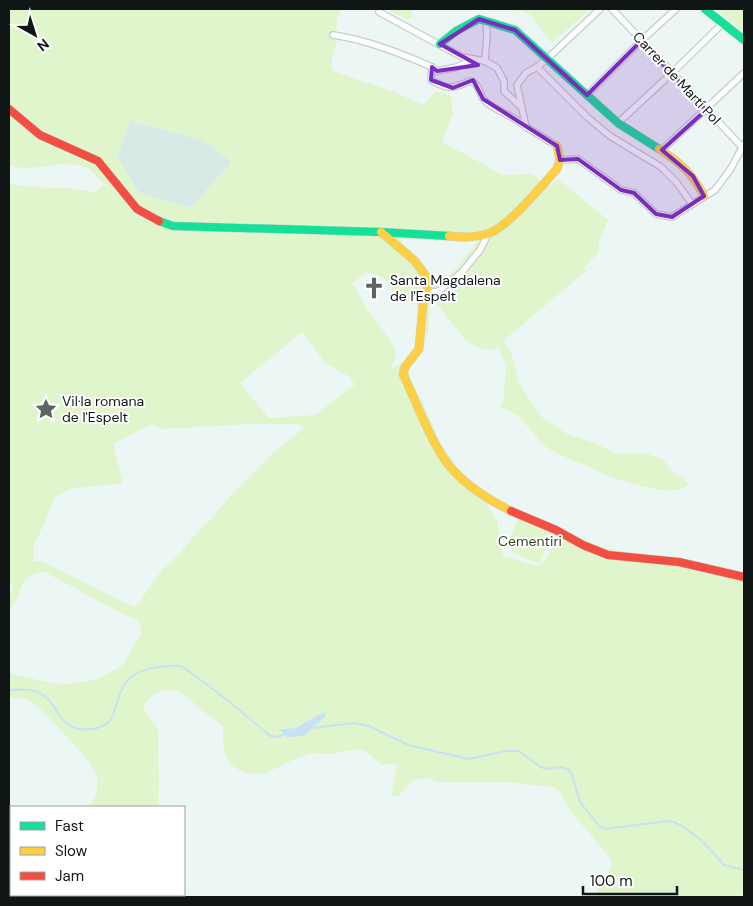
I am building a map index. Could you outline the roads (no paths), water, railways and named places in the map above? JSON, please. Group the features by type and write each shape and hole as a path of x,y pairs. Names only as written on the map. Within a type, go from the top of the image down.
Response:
{"street":[{"path":"526,127 517,85 526,73 547,59 600,9"},
{"name":"Carrer de Martí Pol","path":"612,9 706,110 743,146"},
{"path":"587,95 641,40 676,9"},
{"path":"705,9 744,40"},
{"path":"379,12 462,57 485,61 497,68 504,81 504,91 520,106"},
{"path":"440,44 456,31 478,19 515,30 618,123 677,161 693,176 704,196"},
{"path":"485,61 486,22"},
{"path":"618,123 722,24"},
{"path":"333,35 351,38 393,51 432,67 437,71 451,69 473,59"},
{"path":"9,109 40,135 98,161 137,208 158,221 173,226 382,232 469,237 488,234 504,226 557,169 560,160 557,146 484,99 476,83 470,81 453,88 442,86 431,80 432,67"},
{"path":"537,67 587,117 610,136 661,167 677,183 692,204"},
{"path":"662,150 744,73"},
{"path":"560,160 578,159 621,190 634,193 656,214 672,217 715,190 730,170 743,146"},
{"path":"382,232 418,264 428,279 418,351 403,369 403,374 438,450 450,467 464,481 485,497 512,512 556,530 583,545 608,555 679,562 744,577"},
{"path":"427,294 439,291 462,272 480,250 488,234"}],"water":[{"path":"324,712 326,716 304,736 287,737 279,729 296,728"}],"waterway":[{"path":"9,690 25,689 35,691 44,696 70,726 79,729 91,729 106,724 110,720 121,691 129,679 147,669 179,666 217,692 270,736 277,737 286,734"},
{"path":"312,728 354,723 369,726 408,745 469,759 505,751 519,751 546,769 560,767 568,769 572,775 580,802 599,826 606,829 667,821 674,822 687,829 703,842 724,865 744,870"}],"place":[{"name":"Santa Magdalena de l'Espelt","path":"374,288"},
{"name":"Vil·la romana de l'Espelt","path":"46,409"}],"park label":[{"name":"Cementiri","path":"530,541"}]}
